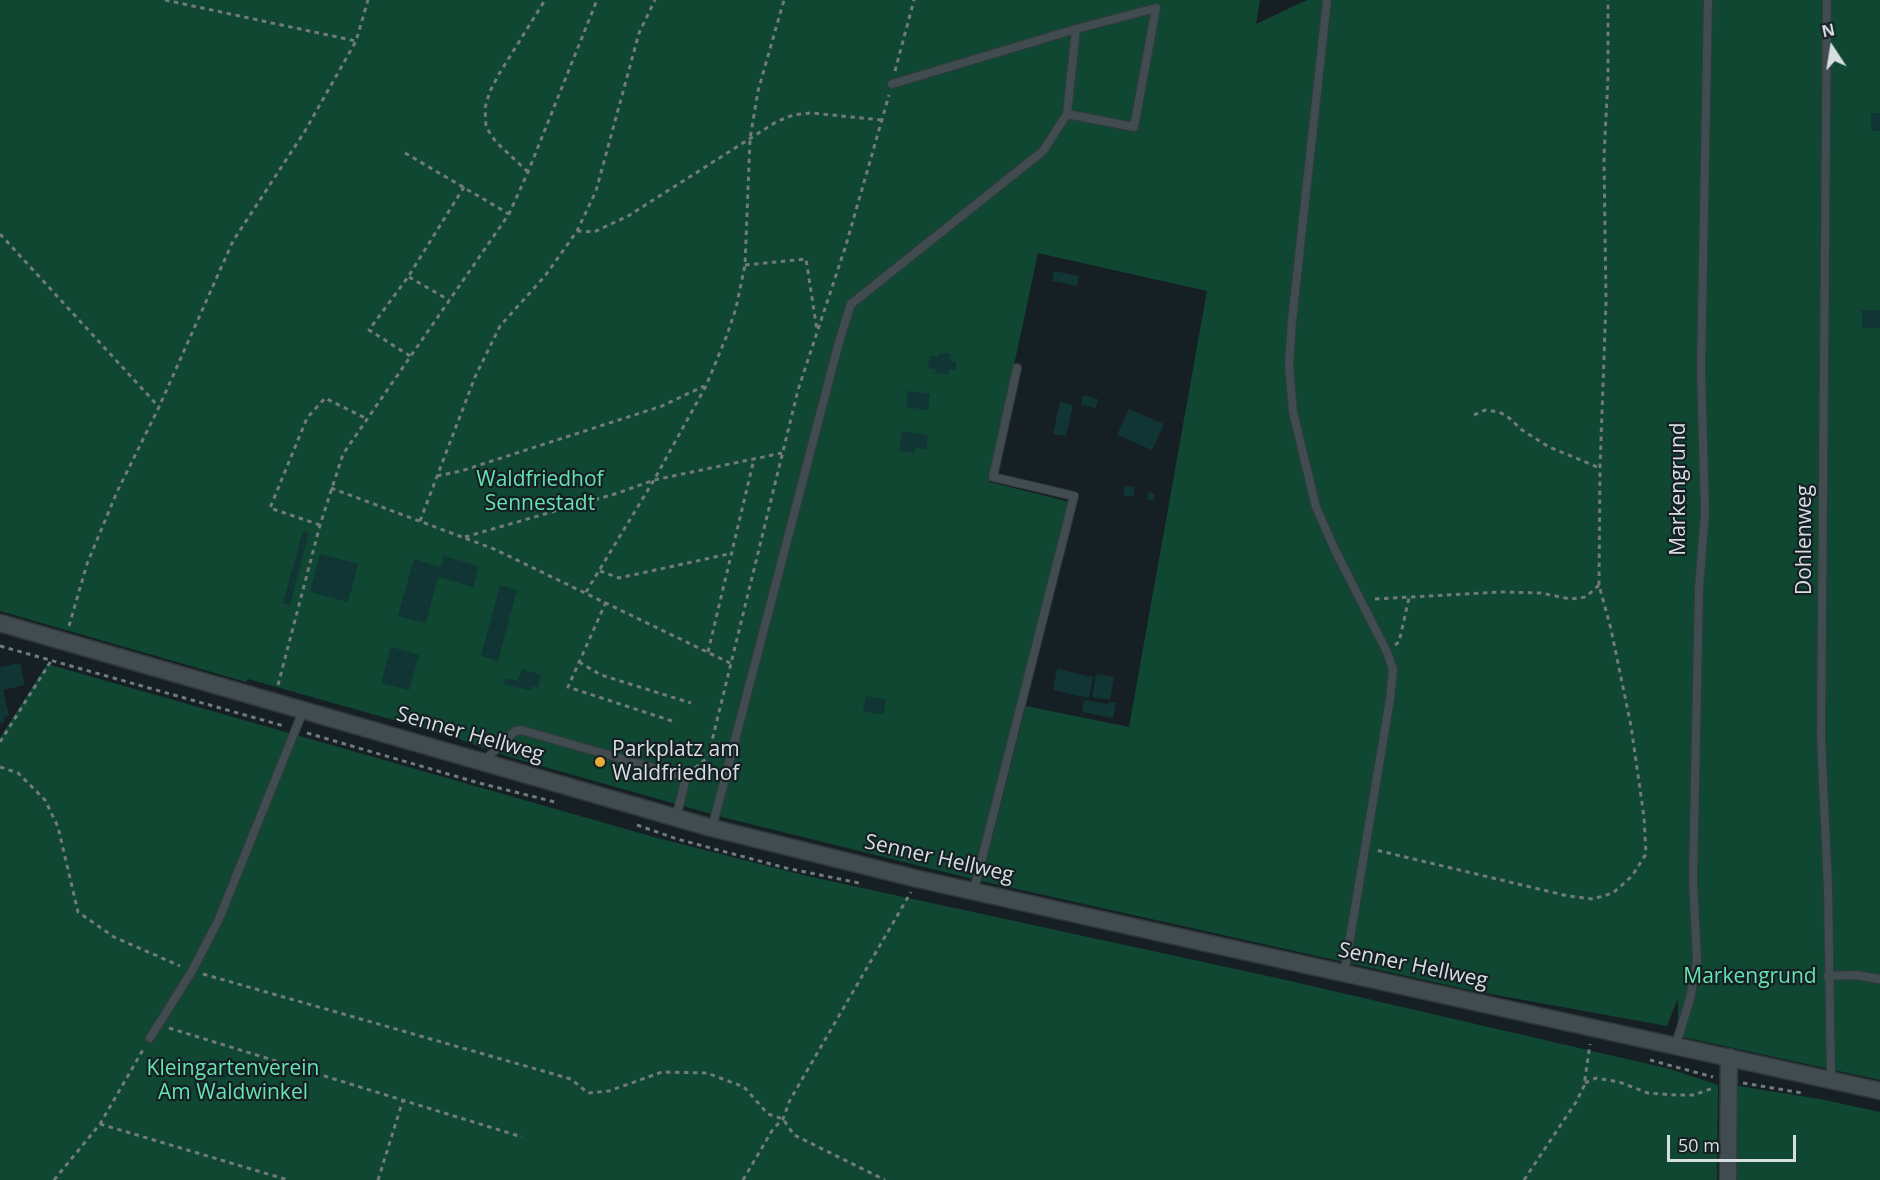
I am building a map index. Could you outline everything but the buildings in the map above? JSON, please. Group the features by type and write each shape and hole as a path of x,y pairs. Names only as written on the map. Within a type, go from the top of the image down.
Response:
{"street":[{"name":"Senner Hellweg","path":"0,624 712,828 918,879 1880,1091"},
{"path":"1728,1180 1729,1057"}],"lane":[{"path":"1327,0 1292,321 1289,365 1293,412 1316,507 1335,550 1387,652 1393,669 1344,974"},
{"name":"Markengrund","path":"1675,1047 1690,999 1697,961 1693,880 1699,588 1705,513 1701,369 1708,0"},
{"name":"Dohlenweg","path":"1827,0 1821,737 1828,888 1831,1080"},
{"path":"892,84 1076,29 1156,8 1134,127 1067,114"},
{"path":"712,828 839,342 851,304 1043,151 1067,114 1076,29"},
{"path":"974,890 1074,495 993,477 1017,368"},
{"path":"150,1038 192,971 219,920 303,711"},
{"path":"483,762 515,731 521,730 686,777 676,819"},
{"path":"1828,976 1855,975 1880,979"}],"path":[{"path":"165,0 357,41"},
{"path":"64,643 87,564 117,492 159,407 233,241 305,130 357,41 368,0"},
{"path":"528,172 496,142 486,127 485,108 490,91 499,74 545,0"},
{"path":"269,722 320,525 343,454 509,214 597,0"},
{"path":"420,521 475,377 500,326 545,276 577,231 596,191 639,33 654,0"},
{"path":"586,592 654,480 706,386 733,317 745,265 750,139 758,91 784,0"},
{"path":"686,777 708,757 798,390 846,245 883,120 914,0"},
{"path":"1365,847 1568,896 1593,899 1612,893 1632,876 1646,854 1644,817 1629,716 1611,629 1599,585 1600,468 1606,302 1604,157 1608,77 1608,0"},
{"path":"577,231 594,232 628,216 776,122 793,115 811,113 883,120"},
{"path":"405,153 509,214"},
{"path":"410,357 369,330 408,277 464,187"},
{"path":"0,234 159,407"},
{"path":"745,265 806,259 817,330"},
{"path":"408,277 449,300"},
{"path":"436,476 461,471 651,410 706,386"},
{"path":"320,525 270,508 307,418 325,398 367,419"},
{"path":"1474,415 1485,410 1499,412 1549,447 1600,468"},
{"path":"463,537 618,493 654,480 782,453"},
{"path":"708,652 754,459"},
{"path":"331,488 463,537 586,592 732,664"},
{"path":"600,571 619,578 733,552"},
{"path":"1360,599 1501,592 1541,593 1570,599 1586,597 1599,585"},
{"path":"1387,652 1399,642 1409,598"},
{"path":"606,602 568,687 672,721"},
{"path":"0,646 479,783 558,803"},
{"path":"0,742 52,661"},
{"path":"579,662 601,675 691,703"},
{"path":"0,768 18,773 45,800 58,827 78,912 114,937 192,971 571,1080 588,1093 609,1091 662,1072 707,1073 744,1087 768,1114 783,1119 794,1135 885,1180"},
{"path":"743,1180 773,1129 783,1119 790,1100 918,879"},
{"path":"170,1028 522,1137"},
{"path":"1524,1180 1576,1102 1585,1083 1589,1046 1598,1029"},
{"path":"54,1180 100,1124 150,1038"},
{"path":"1585,1083 1596,1078 1619,1082 1648,1093 1694,1095 1729,1081"},
{"path":"378,1180 403,1101"},
{"path":"100,1124 288,1180"}],"green space":[{"name":"Waldfriedhof Sennestadt","path":"0,0 1260,0 1256,24 1307,0 1880,0 1880,1080 1678,1036 1678,998 1667,1026 1474,991 981,881 1026,706 1129,727 1207,291 1038,253 989,482 1070,502 973,879 722,817 506,756 450,736 248,679 246,682 0,611"},
{"name":"Kleingartenverein Am Waldwinkel","path":"47,664 654,837 807,876 1277,978 1670,1069 1718,1085 1717,1180 0,1180 0,738"},
{"path":"1733,1085 1825,1100 1880,1112 1880,1180 1733,1180"}],"place":[{"name":"Parkplatz am Waldfriedhof","path":"600,762"}]}
